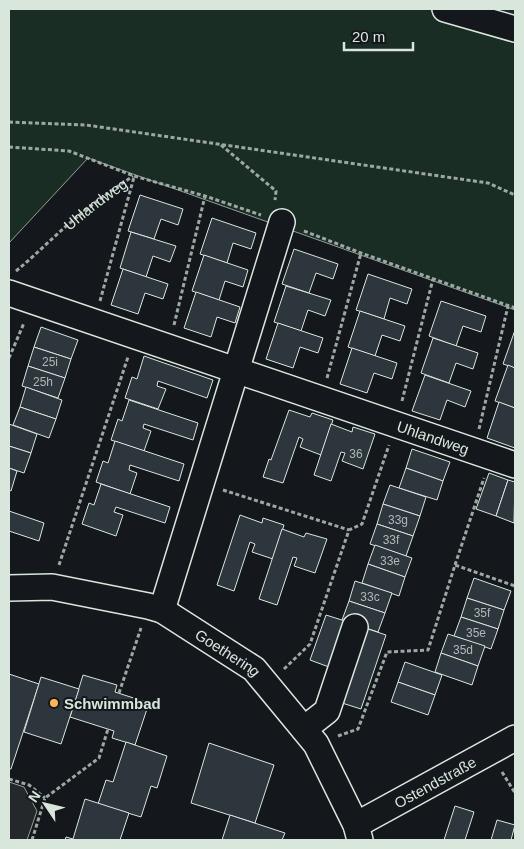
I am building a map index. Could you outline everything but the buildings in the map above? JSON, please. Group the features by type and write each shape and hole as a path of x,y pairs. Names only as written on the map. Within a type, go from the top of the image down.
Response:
{"street":[{"path":"445,9 515,29"},
{"path":"155,608 202,483 237,372 278,221"},
{"name":"Uhlandweg","path":"9,293 395,426 515,465"},
{"name":"Goethering","path":"9,588 52,587 155,608 254,669 310,737 358,833"},
{"path":"310,737 327,711 355,628"},
{"name":"Ostendstraße","path":"358,833 515,738"}],"path":[{"path":"9,122 86,125 220,144 488,183 515,195"},
{"path":"220,144 276,191 278,221"},
{"path":"9,147 69,151 134,176 94,322"},
{"name":"Uhlandweg","path":"9,276 36,255 76,217 134,176 205,196 278,221 515,308"},
{"path":"168,348 205,196"},
{"path":"321,400 361,253"},
{"path":"202,483 349,530 362,524 395,426 434,278"},
{"path":"9,358 34,302"},
{"path":"310,737 358,730 387,652 428,650 455,565 482,454 508,306"},
{"path":"52,587 134,336"},
{"path":"267,684 310,644 349,530"},
{"path":"455,565 515,586"},
{"path":"119,694 155,608"},
{"path":"32,840 45,798 99,758 108,729"},
{"path":"9,779 29,786 45,798"}],"green space":[{"path":"9,9 515,9 515,310 88,158 9,243"}],"shaded area":[{"path":"9,782 24,787 37,811 27,840 9,840"}],"place":[{"name":"Schwimmbad","path":"54,703"}]}
